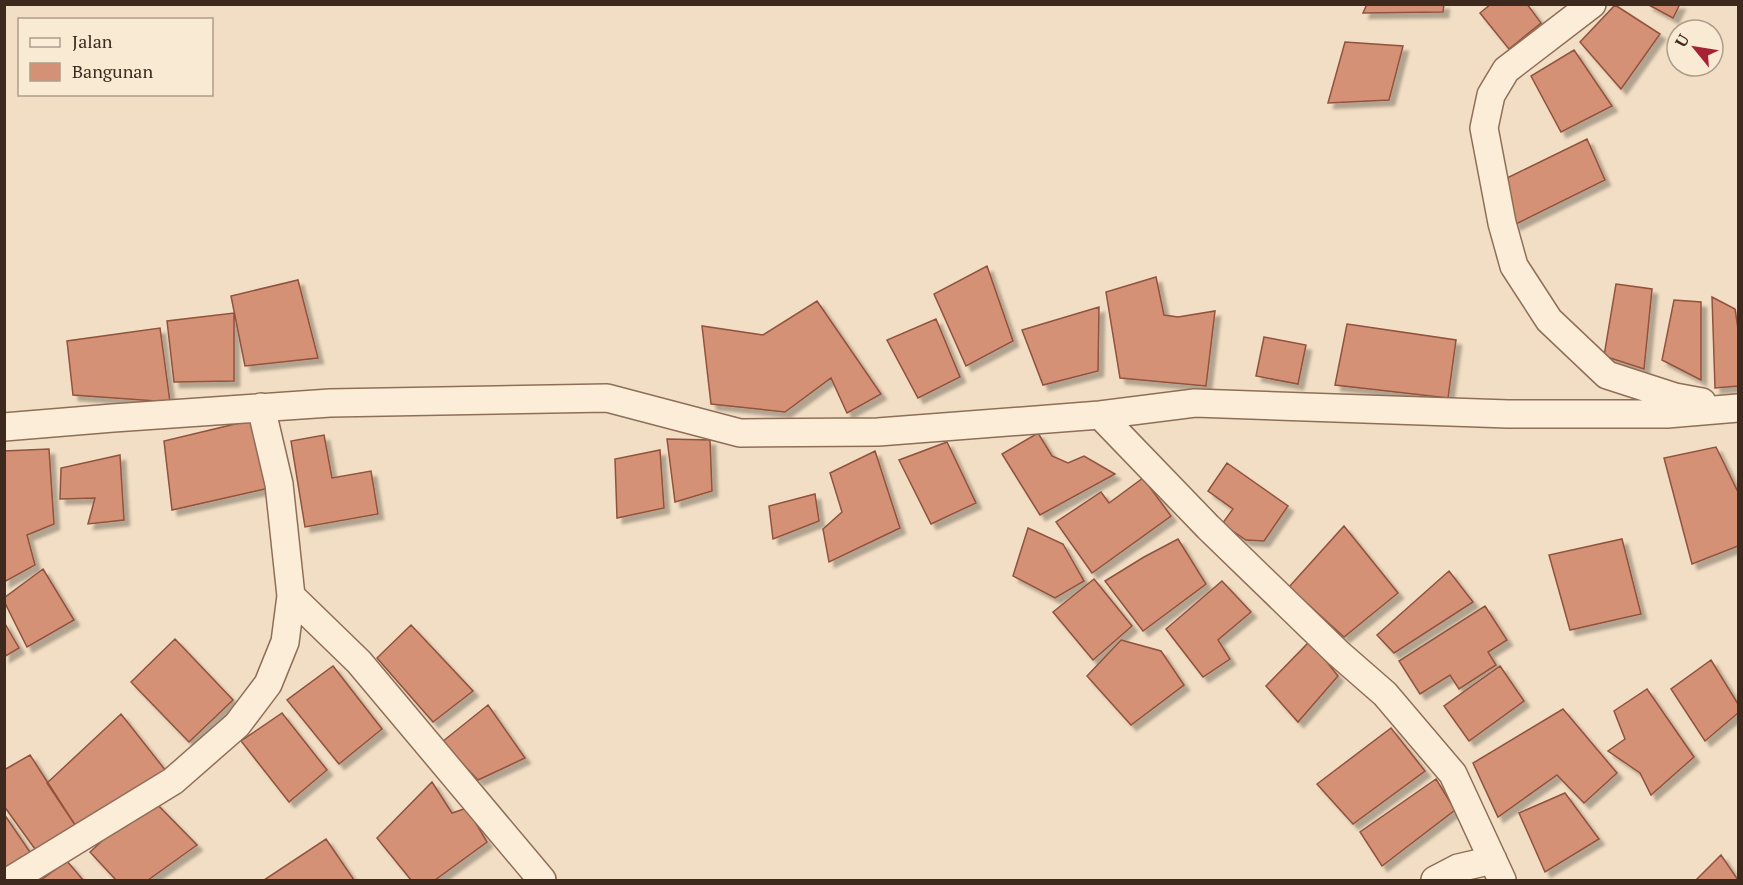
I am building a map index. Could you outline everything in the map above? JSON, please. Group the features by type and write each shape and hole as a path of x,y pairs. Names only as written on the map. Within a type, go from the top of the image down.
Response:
{"street":[{"path":"1592,4 1506,70 1491,95 1484,128 1502,223 1514,266 1549,320 1607,375 1676,397 1737,409"},
{"path":"4,427 330,403 607,398 740,433 878,432 1100,416 1195,403 1508,414 1667,414 1737,409"},
{"path":"11,880 173,781 237,725 268,684 285,642 291,596 279,484 261,407"},
{"path":"1100,416 1216,535 1338,653 1385,694 1453,774 1497,870 1458,868 1435,880"},
{"path":"291,596 359,662 542,880"}],"building":[{"path":"1367,4 1444,4 1443,12 1363,13"},
{"path":"1491,4 1527,4 1541,23 1509,49 1480,13"},
{"path":"1647,4 1680,4 1673,18"},
{"path":"1615,5 1660,34 1621,89 1580,42"},
{"path":"1345,42 1403,46 1389,100 1328,103"},
{"path":"1574,50 1612,106 1561,132 1531,76"},
{"path":"1587,139 1605,180 1514,225 1503,180"},
{"path":"987,266 1013,341 966,366 934,294"},
{"path":"1156,277 1164,315 1178,317 1215,311 1206,386 1120,378 1106,292"},
{"path":"298,280 318,358 245,366 231,296"},
{"path":"1616,284 1652,289 1644,369 1604,356"},
{"path":"1712,297 1735,309 1738,329 1738,386 1715,388"},
{"path":"1674,300 1701,302 1701,380 1662,360"},
{"path":"817,301 881,394 847,413 831,378 785,412 711,404 702,326 763,335"},
{"path":"1099,307 1098,371 1043,385 1022,330"},
{"path":"234,313 234,381 174,382 167,321"},
{"path":"936,319 960,377 918,398 887,340"},
{"path":"1347,324 1456,340 1448,398 1335,385"},
{"path":"160,328 170,402 73,395 67,341"},
{"path":"1264,337 1306,345 1298,384 1256,376"},
{"path":"252,420 278,486 172,510 164,441"},
{"path":"1038,433 1052,456 1068,463 1084,456 1115,474 1040,515 1002,454"},
{"path":"324,435 332,478 371,471 378,514 305,527 291,441"},
{"path":"667,439 710,440 712,491 675,502"},
{"path":"947,442 976,503 931,524 899,460"},
{"path":"1716,447 1738,492 1738,546 1692,564 1664,458"},
{"path":"49,449 54,524 27,535 35,565 4,582 4,451"},
{"path":"660,450 664,508 617,518 615,459"},
{"path":"875,451 900,528 829,562 823,529 842,512 830,473"},
{"path":"120,455 124,520 88,524 95,498 60,499 61,468"},
{"path":"1227,463 1288,506 1264,541 1246,540 1222,524 1233,509 1208,491"},
{"path":"1143,478 1171,516 1092,573 1056,522 1101,492 1109,503"},
{"path":"815,494 819,521 773,539 769,506"},
{"path":"1344,526 1398,593 1344,637 1289,587"},
{"path":"1028,528 1063,544 1084,581 1055,598 1013,576"},
{"path":"1178,539 1206,584 1143,631 1105,581"},
{"path":"1622,539 1641,614 1570,630 1549,555"},
{"path":"43,569 74,620 27,647 4,598"},
{"path":"1449,571 1473,602 1394,653 1377,635"},
{"path":"1094,579 1132,626 1093,660 1053,612"},
{"path":"1222,581 1251,612 1218,640 1230,659 1203,677 1166,629"},
{"path":"1485,606 1507,640 1488,652 1496,665 1459,689 1450,675 1420,694 1399,661"},
{"path":"4,622 19,648 4,657"},
{"path":"411,625 473,691 433,722 377,658"},
{"path":"175,639 233,700 189,742 131,682"},
{"path":"1121,640 1161,651 1184,685 1131,725 1087,676"},
{"path":"1310,641 1338,676 1298,722 1266,686"},
{"path":"1711,660 1738,704 1738,713 1705,741 1671,689"},
{"path":"333,666 382,729 339,764 287,700"},
{"path":"1500,666 1524,701 1469,741 1444,706"},
{"path":"1647,689 1694,757 1651,795 1640,773 1608,751 1625,739 1614,711"},
{"path":"488,705 525,758 478,780 442,742"},
{"path":"1563,709 1617,773 1584,803 1557,775 1498,817 1473,763"},
{"path":"282,713 327,770 289,802 241,741"},
{"path":"121,714 166,771 79,831 47,783"},
{"path":"1391,728 1425,771 1353,824 1317,784"},
{"path":"30,755 79,831 35,849 4,806 4,770"},
{"path":"1436,779 1455,810 1382,866 1360,832"},
{"path":"432,782 452,813 467,808 487,842 435,880 411,880 377,838"},
{"path":"1565,793 1599,839 1545,872 1519,813"},
{"path":"150,797 197,845 148,880 116,880 90,852"},
{"path":"4,814 32,855 4,873"},
{"path":"326,839 354,880 264,880"},
{"path":"1721,855 1738,880 1696,880"},
{"path":"67,861 83,880 41,880"}]}
